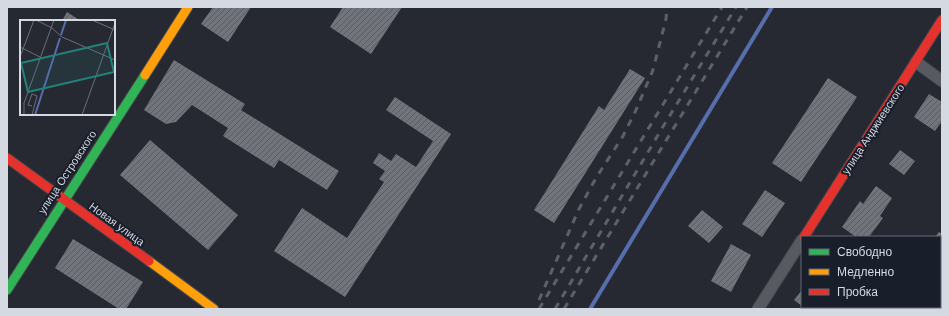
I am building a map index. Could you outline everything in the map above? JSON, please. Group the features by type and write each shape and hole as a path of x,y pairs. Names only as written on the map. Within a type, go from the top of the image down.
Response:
{"street":[{"name":"улица Островского","path":"7,290 188,7"},
{"name":"улица Анджиевского","path":"805,236 942,20"},
{"path":"916,62 942,81"},
{"name":"Новая улица","path":"7,158 214,309"},
{"path":"758,309 801,242"}],"building":[{"path":"213,7 251,7 228,42 201,24"},
{"path":"343,7 402,7 371,54 330,27"},
{"path":"67,12 79,20 63,20"},
{"path":"174,60 245,104 241,110 339,171 327,190 279,160 274,168 223,136 228,128 192,105 176,122 166,124 144,110"},
{"path":"630,69 645,78 554,223 534,210 599,106 604,110"},
{"path":"828,78 857,97 801,182 772,163"},
{"path":"929,94 942,102 942,121 935,131 914,117"},
{"path":"395,97 451,134 345,297 274,251 302,208 347,238 384,182 379,179 385,171 373,163 379,153 391,161 396,154 416,167 433,141 386,110"},
{"path":"150,140 238,215 208,250 120,175"},
{"path":"900,150 915,161 904,175 889,164"},
{"path":"876,186 892,198 880,216 883,218 870,236 855,236 842,227 860,201 863,204"},
{"path":"765,190 785,203 762,237 742,224"},
{"path":"702,210 723,227 709,243 688,226"},
{"path":"939,232 942,234 942,247 941,236 936,236"},
{"path":"73,239 143,282 126,309 119,309 55,268"},
{"path":"731,244 751,255 731,292 711,281"},
{"path":"801,291 801,305 794,300"},
{"path":"804,308 826,308 825,309"}],"waterway":[{"path":"590,309 772,7"}],"railway":[{"path":"539,300 579,209 596,178 623,136 636,110 653,70 666,19 667,7"},
{"path":"539,309 722,7"},
{"path":"555,309 736,7"},
{"path":"564,309 747,7"}],"traffic: fast":[{"path":"7,290 145,75"}],"traffic: slow":[{"path":"145,75 188,7"},
{"path":"149,261 214,309"}],"traffic: jam":[{"path":"805,236 942,20"},
{"path":"7,158 149,261"}]}
